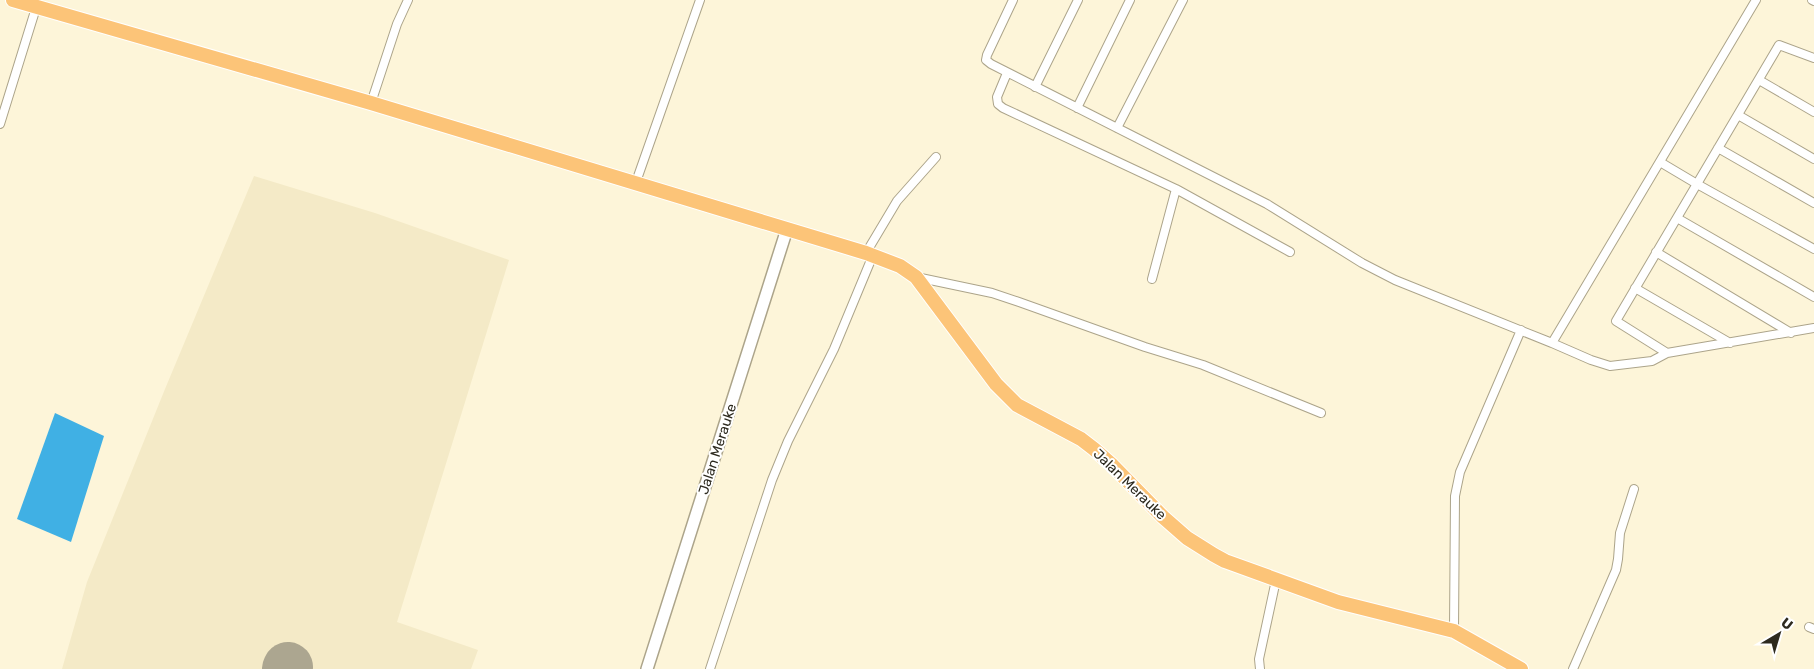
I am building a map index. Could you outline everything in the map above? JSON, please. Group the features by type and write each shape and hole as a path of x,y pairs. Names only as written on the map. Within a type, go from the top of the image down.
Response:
{"highway":[{"name":"Jalan Merauke","path":"13,0 37,5 636,182 869,254 900,266 916,277 996,384 1017,405 1081,439 1094,449 1112,464 1163,517 1187,538 1225,561 1338,602 1454,630 1522,669"}],"street":[{"path":"371,103 397,24 408,0"},
{"path":"636,182 700,0"},
{"path":"1013,0 986,57 987,61 1007,73 1267,204 1378,272 1591,360 1610,366 1652,361 1667,353 1814,328"},
{"path":"1035,87 1078,0"},
{"path":"1077,108 1130,0"},
{"path":"1117,128 1183,0"},
{"path":"1552,343 1756,0"},
{"path":"0,124 37,5"},
{"path":"1667,353 1616,321 1779,45 1814,58"},
{"path":"1007,73 997,97 998,104 1003,108 1176,189 1290,252"},
{"path":"1759,80 1814,112"},
{"path":"1738,115 1814,159"},
{"path":"1718,148 1814,204"},
{"path":"710,669 772,480 788,440 834,349 869,254 897,201 936,157"},
{"path":"1660,162 1814,249"},
{"path":"1152,280 1176,189"},
{"path":"1677,218 1814,297"},
{"name":"Jalan Merauke","path":"647,669 787,229"},
{"path":"1656,252 1791,333"},
{"path":"916,277 992,293 1019,302 1144,347 1203,365 1321,413"},
{"path":"1635,288 1730,343"},
{"path":"1454,630 1455,496 1458,480 1465,457 1521,330"},
{"path":"1573,669 1616,570 1620,533 1634,489"},
{"path":"1260,669 1259,659 1276,580"}],"shaded area":[{"path":"254,176 375,213 509,260 397,622 478,650 471,669 62,669 87,582"}],"water":[{"path":"55,413 104,436 71,542 17,519"}]}
